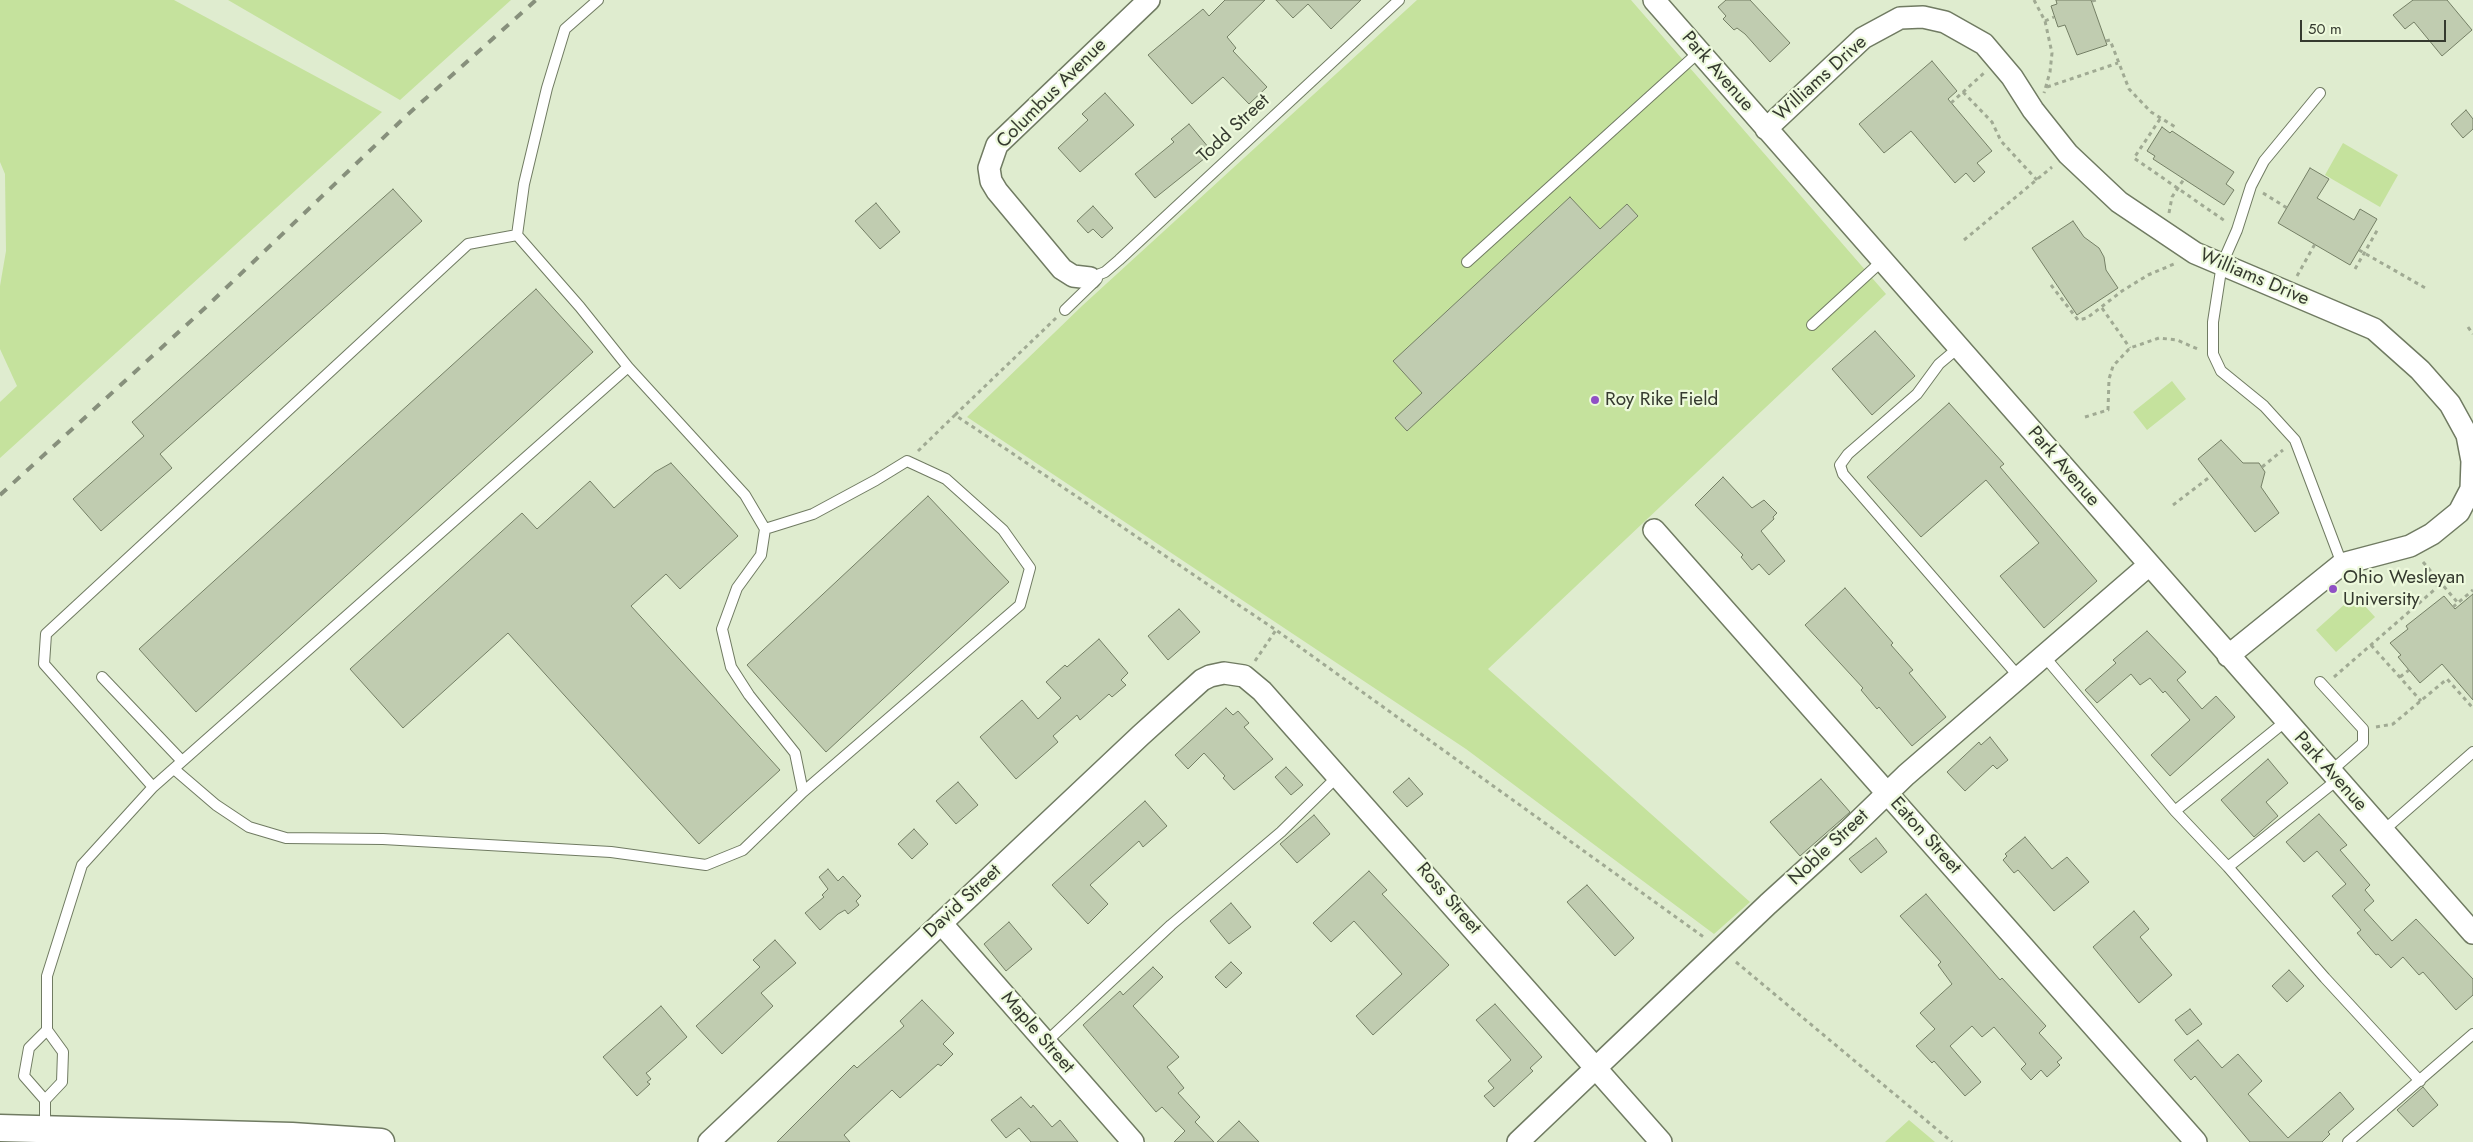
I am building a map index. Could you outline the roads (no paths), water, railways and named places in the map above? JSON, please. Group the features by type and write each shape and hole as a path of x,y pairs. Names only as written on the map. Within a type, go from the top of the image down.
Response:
{"street":[{"name":"Columbus Avenue","path":"1098,275 1073,276 1062,268 997,191 991,181 989,168 997,145 1149,0"},
{"name":"Park Avenue","path":"1654,0 2473,933"},
{"name":"Williams Drive","path":"1766,129 1863,38 1900,18 1923,17 1945,22 1984,44 2068,154 2118,202 2195,253 2374,329 2420,370 2450,404 2467,435 2472,461 2472,489 2459,512 2432,534 2410,546 2342,564 2228,656"},
{"name":"Eaton Street","path":"1654,530 2196,1142"},
{"name":"Noble Street","path":"1518,1142 1887,793 1962,725 2149,565"},
{"name":"Ross Street","path":"1234,674 1262,691 1661,1142"},
{"name":"David Street","path":"709,1142 1202,680 1210,676 1234,674"},
{"name":"Maple Street","path":"941,923 1133,1142"},
{"path":"0,1128 45,1136 292,1136 381,1142"}],"lane":[{"path":"598,0 565,29 546,88 524,184 517,235 580,307 628,367 745,495 765,529 761,555 737,588 722,629 731,667 749,695 796,753 803,792"},
{"name":"Todd Street","path":"1064,310 1098,275 1399,0"},
{"path":"1466,262 1699,52"},
{"path":"2320,93 2264,161 2252,186 2237,230 2222,264 2213,322 2213,354 2221,371 2264,406 2295,440 2342,564"},
{"path":"153,787 44,664 46,634 468,244 517,235"},
{"path":"1812,325 1882,261"},
{"path":"1958,348 1939,364 1917,394 1848,454 1840,465 1842,474 2019,676"},
{"path":"45,1100 62,1082 64,1052 47,1030 47,976 82,865 153,787 628,367"},
{"path":"174,769 216,805 249,827 286,838 382,839 611,852 706,865 743,850 803,792 1020,605 1030,568 1003,530 946,479 907,461 813,514 765,529"},
{"path":"2044,656 2175,811 2228,867 2325,978 2420,1081"},
{"path":"102,676 182,762"},
{"path":"2228,867 2334,776 2363,743 2364,729 2322,684"},
{"path":"2175,811 2286,722"},
{"path":"2383,831 2473,752"},
{"path":"1046,1042 1171,925 1281,832 1338,776"},
{"path":"45,1136 45,1100 24,1076 29,1048 47,1030"},
{"path":"2348,1142 2473,1034"}],"railway":[{"path":"0,495 205,308 405,117 536,0"}],"place":[{"name":"Roy Rike Field","path":"1595,400"},
{"name":"Ohio Wesleyan University","path":"2333,589"}]}
